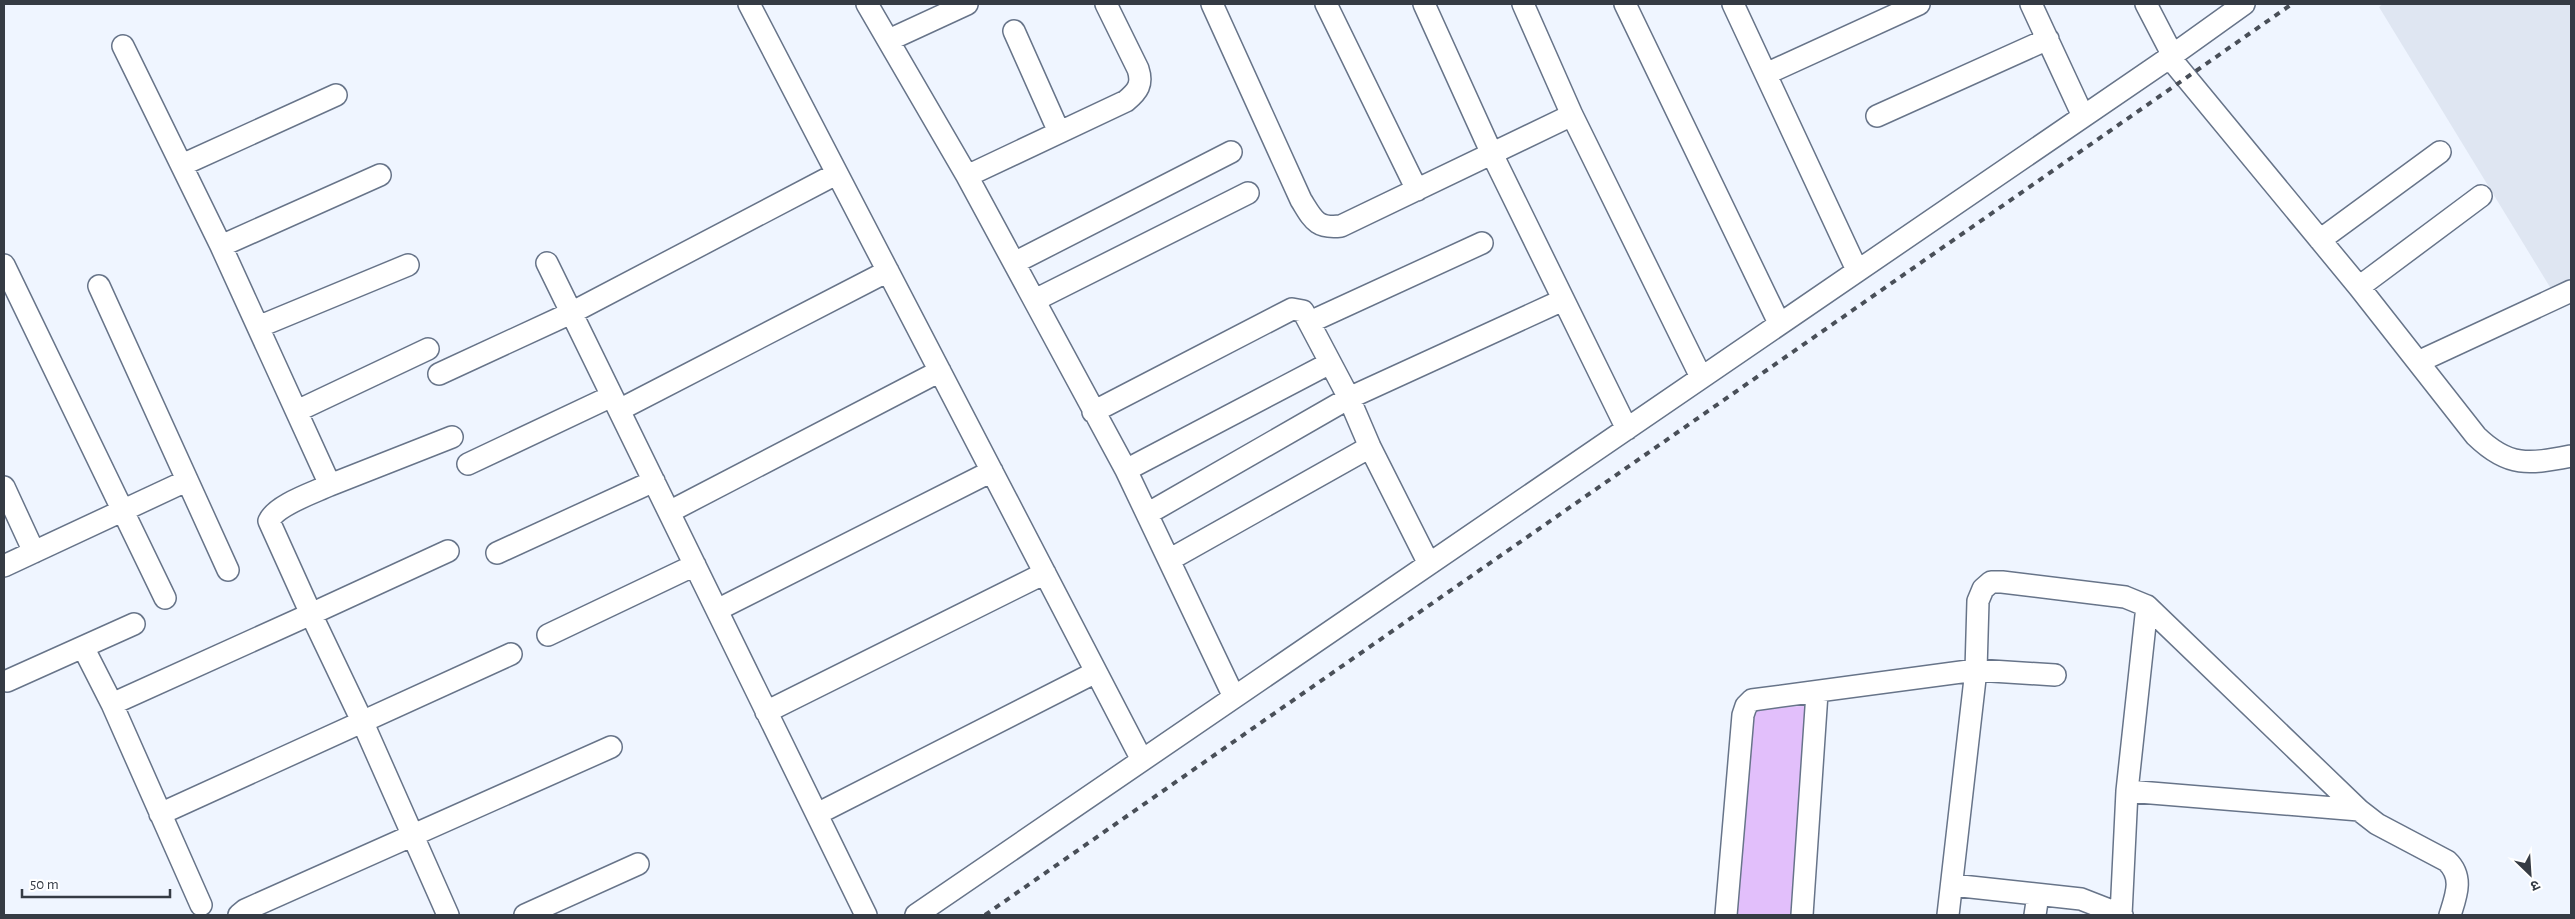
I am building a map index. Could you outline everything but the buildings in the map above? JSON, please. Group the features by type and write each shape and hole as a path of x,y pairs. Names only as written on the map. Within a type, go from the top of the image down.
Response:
{"street":[{"path":"749,4 1142,760"},
{"path":"867,4 967,176 1035,300 1092,412 1126,470 1234,697"},
{"path":"889,40 967,4"},
{"path":"967,176 1126,101 1137,92 1141,79 1138,69 1106,4"},
{"path":"1212,4 1301,200 1314,221 1327,228 1341,226 1572,115"},
{"path":"1326,4 1417,190"},
{"path":"1424,4 1492,154 1627,429"},
{"path":"1523,4 1572,115 1702,377"},
{"path":"1625,4 1779,323"},
{"path":"1734,4 1857,270"},
{"path":"1768,74 1919,4"},
{"path":"2031,4 2083,116"},
{"path":"2146,4 2167,58 2175,64 2359,287 2476,436 2492,451 2506,458 2522,462 2571,456"},
{"path":"916,915 2244,4"},
{"path":"1014,31 1059,132"},
{"path":"1877,116 2048,39"},
{"path":"123,46 221,246 330,485"},
{"path":"182,165 336,95"},
{"path":"1014,263 1231,152"},
{"path":"2320,240 2440,152"},
{"path":"438,374 571,313 836,174"},
{"path":"221,246 380,175"},
{"path":"1035,300 1248,192"},
{"path":"2359,287 2481,196"},
{"path":"1310,322 1482,243"},
{"path":"547,263 866,915"},
{"path":"4,265 165,598"},
{"path":"258,327 408,265"},
{"path":"468,464 615,403 888,271"},
{"path":"99,286 228,570"},
{"path":"2418,362 2571,291"},
{"path":"1146,514 1349,398 1563,300"},
{"path":"1092,412 1292,309 1303,311 1349,398 1370,447 1429,564"},
{"path":"296,411 428,349"},
{"path":"1126,470 1330,363"},
{"path":"669,512 940,371"},
{"path":"448,915 363,723 311,614 270,521 273,513 280,508 330,485 452,437"},
{"path":"1169,560 1370,447"},
{"path":"717,610 992,471"},
{"path":"4,566 186,481"},
{"path":"497,553 654,481"},
{"path":"4,487 34,552"},
{"path":"112,704 448,551"},
{"path":"548,636 695,565"},
{"path":"766,712 1045,574"},
{"path":"1948,915 1976,670 1978,601 1983,588 1991,582 2002,582 2125,597 2147,606 2359,810 2377,824 2455,868 2458,885 2450,915"},
{"path":"1952,885 2037,905 2081,899 2122,915 2127,791 2147,606"},
{"path":"7,681 134,624"},
{"path":"83,647 112,704 201,905"},
{"path":"160,814 511,654"},
{"path":"1726,915 1743,715 1746,706 1752,700 1817,693 1976,670 2055,675"},
{"path":"817,814 1096,672"},
{"path":"1802,915 1817,693"},
{"path":"239,915 245,910 611,747"},
{"path":"2127,791 2359,810"},
{"path":"525,915 638,864"}],"shaded area":[{"path":"2383,4 2571,4 2571,284 2553,292 2379,7"},
{"path":"1810,706 1793,915 1736,915 1752,707"}],"railway":[{"path":"985,915 2292,4"}]}
